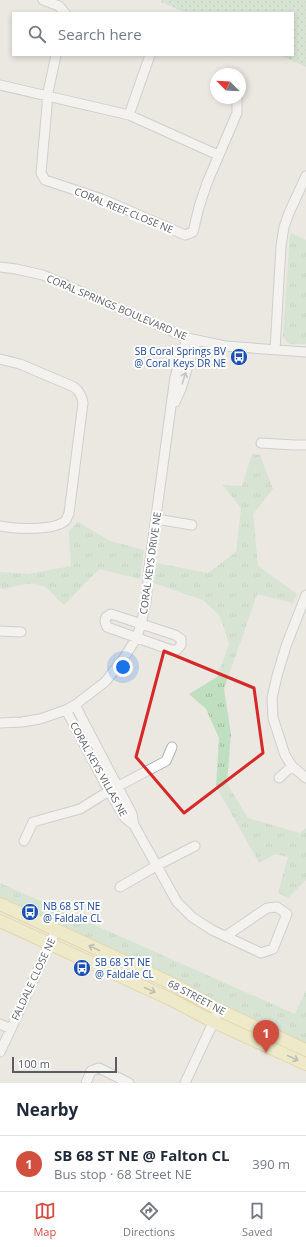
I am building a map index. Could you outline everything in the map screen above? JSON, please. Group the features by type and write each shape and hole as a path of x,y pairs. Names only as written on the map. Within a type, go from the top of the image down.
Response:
{"main road":[{"name":"68 STREET NE","path":"0,904 175,985 219,1010 306,1050"},
{"name":"68 STREET NE","path":"0,921 170,999 214,1022 306,1064"}],"street":[{"path":"43,0 59,6 65,12"},
{"path":"47,97 56,56"},
{"path":"129,115 150,56"},
{"path":"0,85 129,115 218,155 237,113 237,104"},
{"name":"CORAL REEF CLOSE NE","path":"47,97 41,173 45,180 102,199 185,235 193,232 207,182 218,155"},
{"path":"275,350 281,246 284,228 289,213 305,182"},
{"name":"CORAL SPRINGS BOULEVARD NE","path":"0,267 43,275 192,339 225,346 306,352"},
{"name":"CORAL KEYS DRIVE NE","path":"0,723 40,719 66,710 75,705 105,682 124,658 137,637 146,603 149,568 175,377 192,339"},
{"path":"0,359 20,364 74,387 82,396 83,403 69,513 66,521 58,526 20,529 0,526"},
{"path":"261,444 294,446 306,445"},
{"path":"156,519 192,525"},
{"path":"306,595 286,646 272,698 273,718 285,755 292,766 306,778"},
{"path":"111,614 174,635 181,639 181,645 177,650 171,650 137,637 107,627 105,621 106,617 111,614"},
{"path":"0,631 21,632"},
{"name":"CORAL KEYS VILLAS NE","path":"75,705 114,789 125,818 134,825 177,902 192,917 212,930 262,953 273,949 287,914 277,907 267,908 226,936"},
{"name":"CORAL KEYS VILLAS NE","path":"66,710 114,789"},
{"path":"24,841 33,822 80,809 166,761 172,747"},
{"path":"279,778 292,766"},
{"path":"120,887 194,846"},
{"name":"FALDALE CLOSE NE","path":"0,1052 56,930"},
{"path":"185,1083 219,1010"},
{"name":"FALDALE CLOSE NE","path":"0,1024 11,1029"},
{"path":"86,1083 91,1071 99,1068 129,1083"}],"highlighted area":[{"path":"164,651 254,688 263,753 184,813 136,757"}],"green space":[{"path":"162,0 306,0 306,67 282,56 294,56 294,12 184,12 161,2"},
{"path":"290,233 306,240 306,344 289,344 283,336"},
{"path":"252,454 260,455 273,489 253,514 258,566 297,594 293,603 257,594 224,689 231,734 227,784 248,818 300,833 306,828 306,880 288,898 278,893 288,857 275,854 259,863 216,786 219,738 206,709 189,694 217,677 229,644 220,616 203,600 154,583 156,563 208,573 236,552 241,509 223,485 242,486"},
{"path":"78,522 110,541 144,550 140,579 99,569 64,605 48,589 38,584 26,584 4,589 0,588 0,572 28,574 71,566 69,531"},
{"path":"0,883 295,1014 306,990 306,1044 251,1019 172,978 0,899"}],"place":[{"name":"SB Coral Springs BV @ Coral Keys DR NE","path":"239,357"},
{"name":"NB 68 ST NE @ Faldale CL","path":"30,912"},
{"name":"SB 68 ST NE @ Faldale CL","path":"82,968"},
{"name":"SB 68 ST NE @ Falton CL","path":"266,1053"}]}
